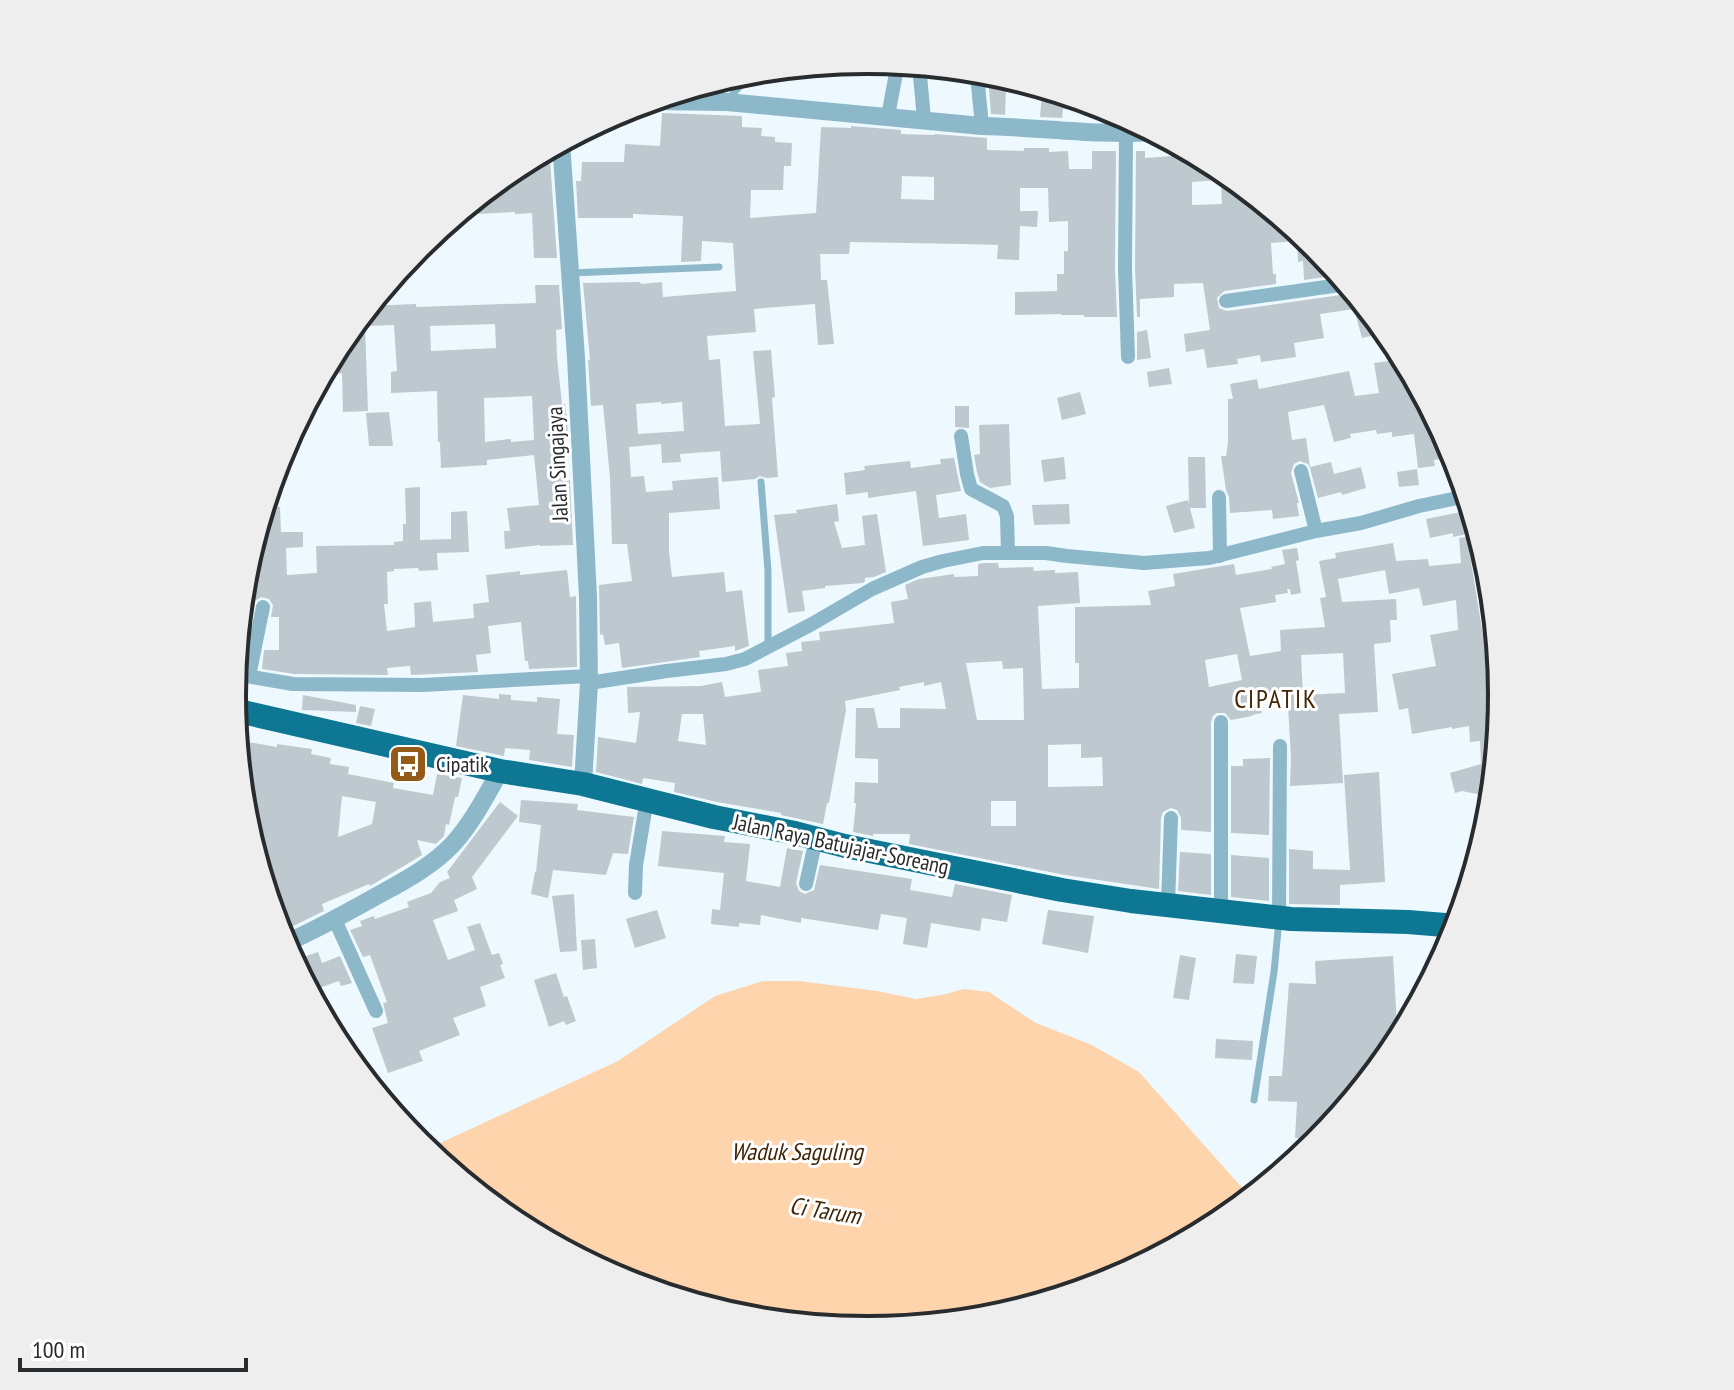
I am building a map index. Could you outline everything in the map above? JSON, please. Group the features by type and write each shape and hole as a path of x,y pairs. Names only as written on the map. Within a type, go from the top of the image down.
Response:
{"highway":[{"name":"Jalan Raya Batujajar-Soreang","path":"246,713 500,771 583,784 845,846 1062,890 1279,918 1444,925"}],"street":[{"path":"888,116 894,75"},
{"path":"920,76 924,119"},
{"path":"978,84 982,126"},
{"path":"689,100 982,126 1134,134"},
{"path":"1126,135 1128,357"},
{"name":"Jalan Singajaya","path":"562,154 586,544 589,680 583,784"},
{"path":"1226,301 1334,286"},
{"path":"961,436 971,489 1003,506 1007,516 1008,545"},
{"path":"1301,471 1316,531"},
{"path":"1219,497 1220,556"},
{"path":"246,676 293,684 423,685 589,680 726,664 768,648 859,596 922,567 1008,545 1067,556 1144,563 1172,562 1220,556 1456,498"},
{"path":"247,659 263,607"},
{"path":"1221,722 1221,912"},
{"path":"1279,918 1280,746"},
{"path":"296,939 409,879 439,857 470,822 500,771"},
{"path":"635,893 636,865 647,799"},
{"path":"1168,904 1171,818"},
{"path":"806,884 816,839"},
{"path":"335,920 376,1011"}],"lane":[{"path":"727,102 740,87"},
{"path":"569,273 719,267"},
{"path":"761,482 768,571 768,648"},
{"path":"1254,1100 1279,918"}],"water":[{"name":"Waduk Saguling","path":"763,981 799,981 916,999 964,989 989,992 1036,1023 1092,1045 1139,1072 1243,1189 1142,1252 1105,1269 1028,1295 948,1311 908,1315 826,1315 786,1311 706,1295 629,1269 556,1233 522,1211 489,1188 438,1144 618,1061 715,996"}],"building":[{"path":"989,88 1006,90 1005,115 991,114"},
{"path":"1042,99 1074,110 1063,109 1062,118 1040,117"},
{"path":"662,113 742,116 742,127 762,128 761,136 775,137 775,142 792,143 791,166 784,166 783,190 751,190 750,218 816,213 821,127 851,126 901,130 901,134 987,138 987,150 1049,148 1049,152 1068,151 1069,169 1092,169 1092,151 1116,151 1117,317 1015,315 1015,292 1057,291 1057,274 1064,274 1068,221 1049,222 1048,188 1020,188 1020,211 1038,211 1037,227 1020,226 1019,260 997,259 998,245 850,242 849,254 820,254 821,280 827,280 834,344 818,345 815,304 754,309 756,332 707,336 709,360 720,359 725,426 760,424 753,351 771,350 778,477 760,476 722,482 720,451 680,454 681,462 662,463 661,444 629,447 631,477 644,476 646,492 673,490 672,481 718,477 720,509 669,513 672,577 724,572 726,592 742,590 749,646 735,651 735,646 699,651 700,657 622,668 619,643 605,645 603,634 600,635 599,585 632,581 627,544 612,544 603,405 591,406 583,283 662,282 663,297 736,291 733,243 702,241 701,261 681,262 683,216 633,214 633,218 578,218 576,181 581,181 582,162 624,162 625,144 660,146","holes":["902,176 934,177 934,200 901,199","682,402 684,431 638,434 636,404"]},
{"path":"1136,151 1145,151 1145,158 1176,156 1214,180 1192,182 1192,205 1222,204 1221,185 1290,242 1271,243 1276,284 1224,291 1217,298 1219,308 1227,311 1341,295 1353,309 1320,314 1324,338 1294,343 1296,357 1261,362 1260,355 1237,359 1238,364 1207,368 1204,349 1186,352 1184,334 1210,330 1203,283 1174,284 1174,297 1140,299 1140,317 1137,317"},
{"path":"550,161 557,258 534,258 532,213 475,214"},
{"path":"1297,248 1326,277 1304,280 1303,261 1298,262"},
{"path":"535,285 559,285 562,329 556,330 557,357 562,404 565,404 567,419 568,436 562,437 567,481 570,480 573,545 505,549 504,531 510,531 507,508 539,505 534,455 487,460 487,465 441,468 437,391 391,393 391,372 397,371 394,325 368,326 384,305 416,304 416,307 536,303","holes":["495,324 496,348 431,351 430,326","532,396 534,440 485,442 484,398"]},
{"path":"1354,310 1373,335 1362,338"},
{"path":"365,330 368,411 343,412 342,373 339,374 339,369"},
{"path":"1147,330 1151,358 1137,360 1137,332"},
{"path":"1390,361 1405,385 1441,457 1434,460 1435,466 1418,468 1414,434 1392,437 1392,432 1377,434 1376,430 1350,434 1351,438 1334,442 1324,405 1288,412 1292,440 1306,438 1310,467 1331,462 1334,474 1361,467 1366,488 1318,498 1308,464 1299,461 1294,464 1291,473 1299,516 1273,519 1272,510 1230,513 1221,456 1226,456 1228,443 1228,399 1233,399 1230,384 1257,379 1259,389 1349,371 1355,396 1379,393 1374,363"},
{"path":"1169,368 1172,384 1149,387 1147,372"},
{"path":"1080,392 1086,414 1062,420 1057,398"},
{"path":"955,406 969,406 969,428 955,427"},
{"path":"389,412 393,446 369,446 366,413"},
{"path":"1009,424 1011,485 990,488 980,482 974,455 980,454 979,425"},
{"path":"1064,457 1066,479 1044,482 1041,460"},
{"path":"1188,457 1205,457 1206,508 1190,508 1195,528 1174,533 1166,506 1188,500 1189,504"},
{"path":"954,458 961,491 936,495 939,518 966,514 969,540 923,546 916,491 868,498 868,492 846,495 844,473 865,470 864,466 910,461 911,468 941,464 940,459"},
{"path":"1417,469 1419,485 1399,487 1397,472"},
{"path":"420,487 420,540 451,539 451,512 467,511 469,552 437,553 438,570 419,571 418,568 387,572 388,604 384,604 387,631 415,627 414,603 431,601 433,622 474,618 473,604 489,602 486,575 567,570 570,597 576,596 577,667 529,669 528,661 525,661 521,622 488,626 491,653 476,655 478,672 411,675 410,666 387,668 388,675 294,674 262,669 264,650 279,650 279,617 271,617 273,605 269,599 261,597 255,601 250,625 258,574 275,507 280,507 281,532 303,532 303,547 286,548 287,575 317,573 316,546 394,545 394,542 403,541 405,488"},
{"path":"837,504 839,521 834,522 842,548 865,545 862,516 877,514 886,572 865,578 863,583 802,591 805,611 788,613 774,515"},
{"path":"1069,504 1070,524 1034,525 1032,505"},
{"path":"1460,512 1466,534 1453,537 1453,533 1430,538 1426,519"},
{"path":"1467,537 1487,661 1487,736 1480,795 1462,791 1455,793 1450,773 1481,764 1480,741 1470,742 1469,726 1412,734 1408,708 1399,710 1392,674 1436,666 1430,635 1458,630 1456,600 1423,606 1419,588 1389,594 1385,570 1338,579 1342,602 1396,599 1397,620 1390,620 1391,642 1374,644 1378,712 1339,714 1343,783 1290,786 1287,690 1258,695 1262,713 1231,720 1225,713 1217,713 1211,722 1211,832 1181,830 1177,810 1171,808 1163,812 1159,889 1065,875 909,844 910,834 873,836 853,832 855,782 878,783 878,759 855,758 856,708 874,708 878,728 900,728 900,708 946,709 941,682 924,686 924,682 845,701 846,710 823,824 674,792 675,783 643,778 642,784 596,772 598,737 636,743 640,712 628,713 627,687 701,686 722,682 725,697 761,692 758,670 788,666 786,653 802,651 801,642 820,640 819,632 894,623 891,602 908,599 905,585 919,579 954,574 954,577 978,576 978,564 998,563 999,568 1033,567 1034,571 1055,570 1055,573 1078,572 1080,603 1038,606 1042,689 1079,688 1079,663 1075,663 1075,607 1151,605 1148,591 1175,586 1173,574 1234,564 1236,575 1272,569 1285,564 1282,550 1297,548 1301,593 1291,595 1290,589 1287,589 1288,593 1275,595 1276,602 1240,608 1250,656 1281,651 1280,630 1325,627 1320,598 1326,597 1319,561 1336,558 1335,553 1393,543 1396,561 1428,559 1429,566 1461,563 1459,538","holes":["1343,653 1345,693 1303,695 1301,655","1237,654 1242,680 1209,687 1205,660","1002,661 1003,669 1023,668 1024,720 977,720 966,663","682,714 703,714 706,745 678,741","1081,744 1081,758 1102,757 1103,786 1048,787 1048,745","991,801 1016,801 1016,826 991,826"]},
{"path":"499,694 511,695 511,700 537,702 537,697 560,699 557,734 574,735 572,767 529,760 530,750 505,748 504,756 456,746 463,695 499,699"},
{"path":"303,695 356,705 356,712 302,710"},
{"path":"360,706 375,709 371,726 356,723"},
{"path":"248,742 312,749 311,754 331,758 330,764 349,767 348,774 394,783 393,788 433,795 437,774 462,778 449,825 446,824 444,836 436,844 417,840 422,855 370,886 322,904 324,911 291,927 267,856","holes":["342,796 376,802 372,824 338,837"]},
{"path":"1270,758 1269,835 1231,833 1231,766 1243,766 1243,759"},
{"path":"1379,772 1385,882 1340,885 1340,905 1289,904 1289,849 1313,851 1313,869 1350,870 1344,775"},
{"path":"521,800 578,804 577,810 634,817 628,854 613,853 606,875 553,870 548,898 531,894 541,825 519,822"},
{"path":"500,802 518,816 472,877 477,889 454,900 458,911 433,920 448,960 475,950 467,927 480,923 492,955 499,953 505,978 480,987 486,1006 453,1018 460,1035 419,1051 423,1061 388,1073 372,1028 388,1023 383,1003 387,1002 370,955 363,957 350,930 362,926 360,921 409,907 407,902 431,893 440,882 450,878 447,872"},
{"path":"662,831 725,836 724,842 750,844 746,881 780,887 787,848 803,851 796,883 799,891 805,894 814,890 820,865 912,879 910,890 952,897 955,884 1012,895 1007,922 982,918 980,931 931,923 927,948 903,944 907,918 881,914 878,930 801,918 801,923 761,915 760,925 739,923 739,927 711,924 712,909 720,910 724,873 658,866"},
{"path":"1180,852 1211,854 1211,895 1178,891"},
{"path":"1231,855 1269,858 1269,901 1231,897"},
{"path":"574,894 577,951 560,952 552,896"},
{"path":"657,910 666,938 635,948 626,919"},
{"path":"1048,910 1094,916 1088,953 1042,944"},
{"path":"595,939 597,968 583,970 581,940"},
{"path":"318,952 322,963 340,956 352,983 341,986 339,981 320,988 304,957"},
{"path":"1236,954 1257,956 1254,984 1233,983"},
{"path":"1180,955 1196,958 1189,1000 1173,998"},
{"path":"1393,956 1397,1019 1360,1073 1334,1104 1301,1138 1295,1138 1297,1102 1268,1101 1269,1076 1282,1076 1289,983 1316,984 1315,961"},
{"path":"556,973 576,1021 566,1025 564,1021 549,1027 534,980"},
{"path":"1216,1039 1253,1041 1252,1060 1215,1058"}],"place":[{"name":"Cipatik","path":"408,764"}],"district":[{"name":"CIPATIK","path":"1276,699"}],"water label":[{"name":"Ci Tarum","path":"825,1211"}]}
